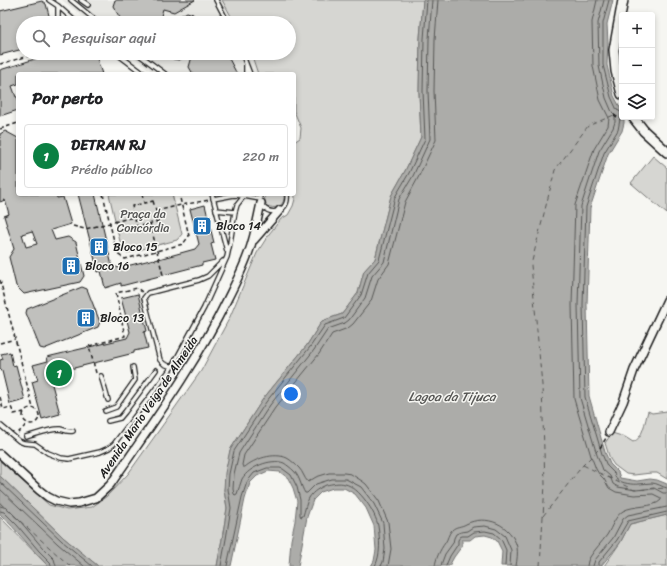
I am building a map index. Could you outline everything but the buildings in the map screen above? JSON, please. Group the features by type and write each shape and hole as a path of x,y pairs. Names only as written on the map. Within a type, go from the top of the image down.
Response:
{"main road":[{"path":"619,84 616,72 614,50 623,0"},
{"path":"633,120 667,152"}],"street":[{"name":"Avenida Mario Veiga de Almeida","path":"0,454 39,490 56,501 69,504 96,498 110,485 180,383 201,350 219,317 237,280 252,242 260,201"},
{"name":"Avenida Mario Veiga de Almeida","path":"252,242 280,210"},
{"path":"609,432 623,402 634,370 667,300"}],"lane":[{"path":"49,0 69,16"},
{"path":"71,0 90,16"},
{"path":"81,0 88,5"},
{"path":"216,0 224,16"},
{"path":"58,6 58,16"},
{"path":"125,60 141,72"},
{"path":"146,60 162,72"},
{"path":"246,62 246,72"},
{"path":"246,62 249,72"},
{"path":"213,196 228,253"},
{"path":"214,199 229,196"},
{"path":"0,425 19,441 35,444 48,453 61,458 69,459 104,451 114,444 172,367 204,308 228,253 237,205 244,196 260,201 267,210 276,212 284,208 287,204 287,196"},
{"path":"260,196 260,201"},
{"path":"216,210 235,212"},
{"path":"172,367 164,364 160,360 144,298 148,294 199,280 208,276 225,259"},
{"path":"105,411 116,407 135,380 136,378 133,367"},
{"path":"108,421 120,418 156,370"},
{"path":"99,376 108,400"},
{"path":"26,437 54,430 63,430 68,432 73,431"}],"path":[{"path":"0,64 16,60"},
{"path":"614,115 619,118"},
{"path":"0,129 16,124"},
{"path":"103,196 117,254 125,259 183,244 189,236 179,196"},
{"path":"142,196 144,203"},
{"path":"156,211 214,199"},
{"path":"153,201 156,211 159,221 137,227 132,206 153,201"},
{"path":"73,226 85,229 134,217"},
{"path":"150,223 162,275"},
{"path":"0,280 33,408 38,413 38,418 35,422 31,424 28,423 14,437"},
{"path":"99,376 89,346 125,336 116,293 137,288 145,296"},
{"path":"0,343 15,339"},
{"path":"0,397 3,409 11,407 14,414 24,412 28,408 33,408"},
{"path":"24,412 23,417 28,423"},
{"path":"600,448 609,432"}],"shaded area":[{"path":"62,0 222,0 231,16 82,16"},
{"path":"138,60 253,60 257,72 153,72"}],"green space":[{"path":"222,0 423,0 420,38 419,92 421,137 391,196 375,259 364,271 358,293 342,314 322,321 307,345 263,399 230,450 224,490 227,508 217,566 98,566 64,538 0,476 0,461 49,505 67,510 92,507 107,496 128,474 201,371 229,319 257,253 269,234 281,219 288,215 293,206 296,196 296,141 300,138 301,128 296,116 296,72 257,72 253,60 296,60 296,16 231,16"},
{"path":"653,156 667,168 667,214 631,183"},
{"name":"Praça da Concórdia","path":"109,196 172,196 182,234 177,240 127,253 122,250"},
{"path":"265,196 284,196 282,204 274,208 270,207 265,200"},
{"path":"648,411 652,413 667,411 667,479 657,473 634,475 626,474 614,465 610,459 605,443 612,433 625,437 633,442 636,440 641,434"},
{"path":"667,515 667,566 604,566 620,543 630,524"},
{"path":"0,517 48,566 0,566"}],"water":[{"name":"Lagoa da Tijuca","path":"423,0 613,0 607,24 607,65 614,96 619,105 619,120 624,120 624,123 622,131 608,154 590,208 587,305 589,396 605,452 610,464 618,472 620,478 637,481 650,479 667,484 667,515 630,524 620,543 601,566 501,566 502,551 497,541 492,537 485,535 475,536 470,540 462,540 462,546 449,566 371,566 374,561 376,550 374,526 366,508 355,494 344,488 333,488 321,492 313,500 307,517 298,566 289,566 297,501 288,478 280,472 268,471 257,476 250,483 245,499 231,566 217,566 227,508 224,490 225,473 230,450 263,399 307,345 322,321 342,314 358,293 364,271 375,259 391,196 421,137 419,92 420,38"},
{"path":"0,476 64,538 98,566 48,566 0,514"}],"ferry route":[{"path":"540,566 545,484 542,385 531,265 555,170 588,126 614,115"},
{"path":"543,516 583,465 600,448"},
{"path":"583,465 634,490 667,488"},
{"path":"0,503 70,566"}],"place":[{"name":"Bloco 14","path":"202,226"},
{"name":"Bloco 15","path":"99,247"},
{"name":"Bloco 16","path":"71,266"},
{"name":"Bloco 13","path":"86,318"},
{"name":"DETRAN RJ","path":"59,373"}]}
